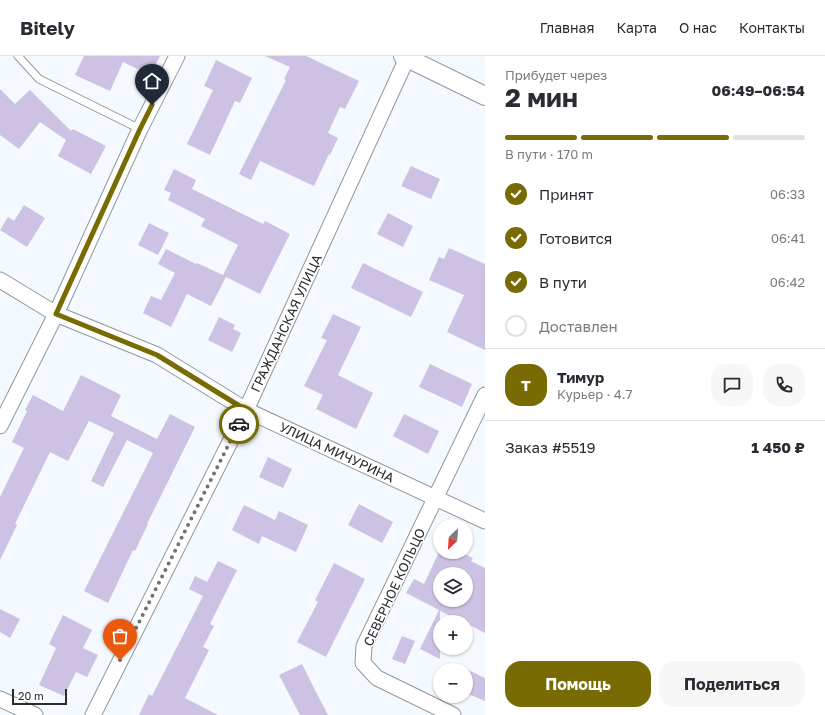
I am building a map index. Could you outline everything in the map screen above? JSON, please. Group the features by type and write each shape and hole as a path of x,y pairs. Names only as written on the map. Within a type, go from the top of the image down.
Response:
{"street":[{"path":"0,426 56,314 140,129 177,56"},
{"path":"406,57 485,96"},
{"name":"ГРАЖДАНСКАЯ УЛИЦА","path":"92,715 246,410 406,57"},
{"name":"УЛИЦА МИЧУРИНА","path":"0,280 56,314 157,355 246,410 485,520"},
{"name":"СЕВЕРНОЕ КОЛЬЦО","path":"453,715 377,678 363,663 364,646 485,395"},
{"path":"0,699 35,715"}],"lane":[{"path":"18,56 39,79 140,129"}],"building":[{"path":"84,56 160,56 150,75 123,62 110,91 75,75"},
{"path":"265,56 306,56 359,81 345,109 340,107 328,133 338,138 314,186 260,161 251,180 239,174 286,80 284,79 290,67"},
{"path":"216,60 252,78 240,103 235,101 210,155 187,144 213,90 204,86"},
{"path":"0,89 15,104 30,90 71,131 73,129 106,146 91,174 58,156 66,140 40,122 19,149 0,135"},
{"path":"411,166 440,179 431,199 401,186"},
{"path":"174,169 196,180 192,189 263,224 265,221 290,234 260,294 226,277 211,306 187,294 171,327 143,313 151,296 161,300 175,273 158,264 166,249 223,275 238,245 201,226 205,219 168,200 171,193 164,190"},
{"path":"24,205 45,218 27,247 0,230 8,217 14,221"},
{"path":"388,213 413,226 403,247 377,234"},
{"path":"149,223 169,233 158,255 138,245"},
{"path":"449,248 485,264 485,350 447,332 464,295 429,280 439,257 444,259"},
{"path":"363,263 423,292 411,317 351,288"},
{"path":"333,314 361,327 338,375 373,393 356,429 316,409 323,395 304,386 327,340 321,338"},
{"path":"219,317 235,325 233,329 241,333 232,352 208,340"},
{"path":"430,364 472,384 462,407 419,387"},
{"path":"81,375 121,395 111,416 157,439 170,414 195,427 108,603 84,591 153,453 127,440 103,487 91,481 114,433 89,421 68,461 50,452 15,524 17,525 0,560 0,497 24,448 12,442 27,411 25,410 33,395 63,411"},
{"path":"404,414 439,431 428,454 393,436"},
{"path":"268,457 292,469 283,488 259,477"},
{"path":"359,504 393,522 382,543 348,525"},
{"path":"244,505 275,520 279,511 308,525 296,552 262,536 259,544 232,530"},
{"path":"436,559 472,559 471,561 485,568 485,633 473,627 473,615 448,615 440,611 440,615 437,615 439,610 433,607 473,607 473,567 433,567 433,607 406,593 414,579 424,584"},
{"path":"218,561 237,570 210,624 214,626 203,647 209,650 185,698 218,715 139,715 149,694 152,696 203,596 189,589 195,576 207,582"},
{"path":"334,563 365,579 326,657 297,642 318,602 315,600"},
{"path":"0,609 20,619 10,638 0,632"},
{"path":"63,615 92,630 83,648 98,655 87,677 76,672 64,696 39,685 56,648 49,644"},
{"path":"433,622 433,655 440,655 440,659 420,649"},
{"path":"402,636 415,641 405,664 392,659"},
{"path":"302,664 328,715 300,715 279,675"},
{"path":"473,672 485,678 485,701 473,696"}],"way so far":[{"path":"120,660 239,424"}],"route":[{"path":"152,105 56,314 157,355 246,410 239,424"}]}
